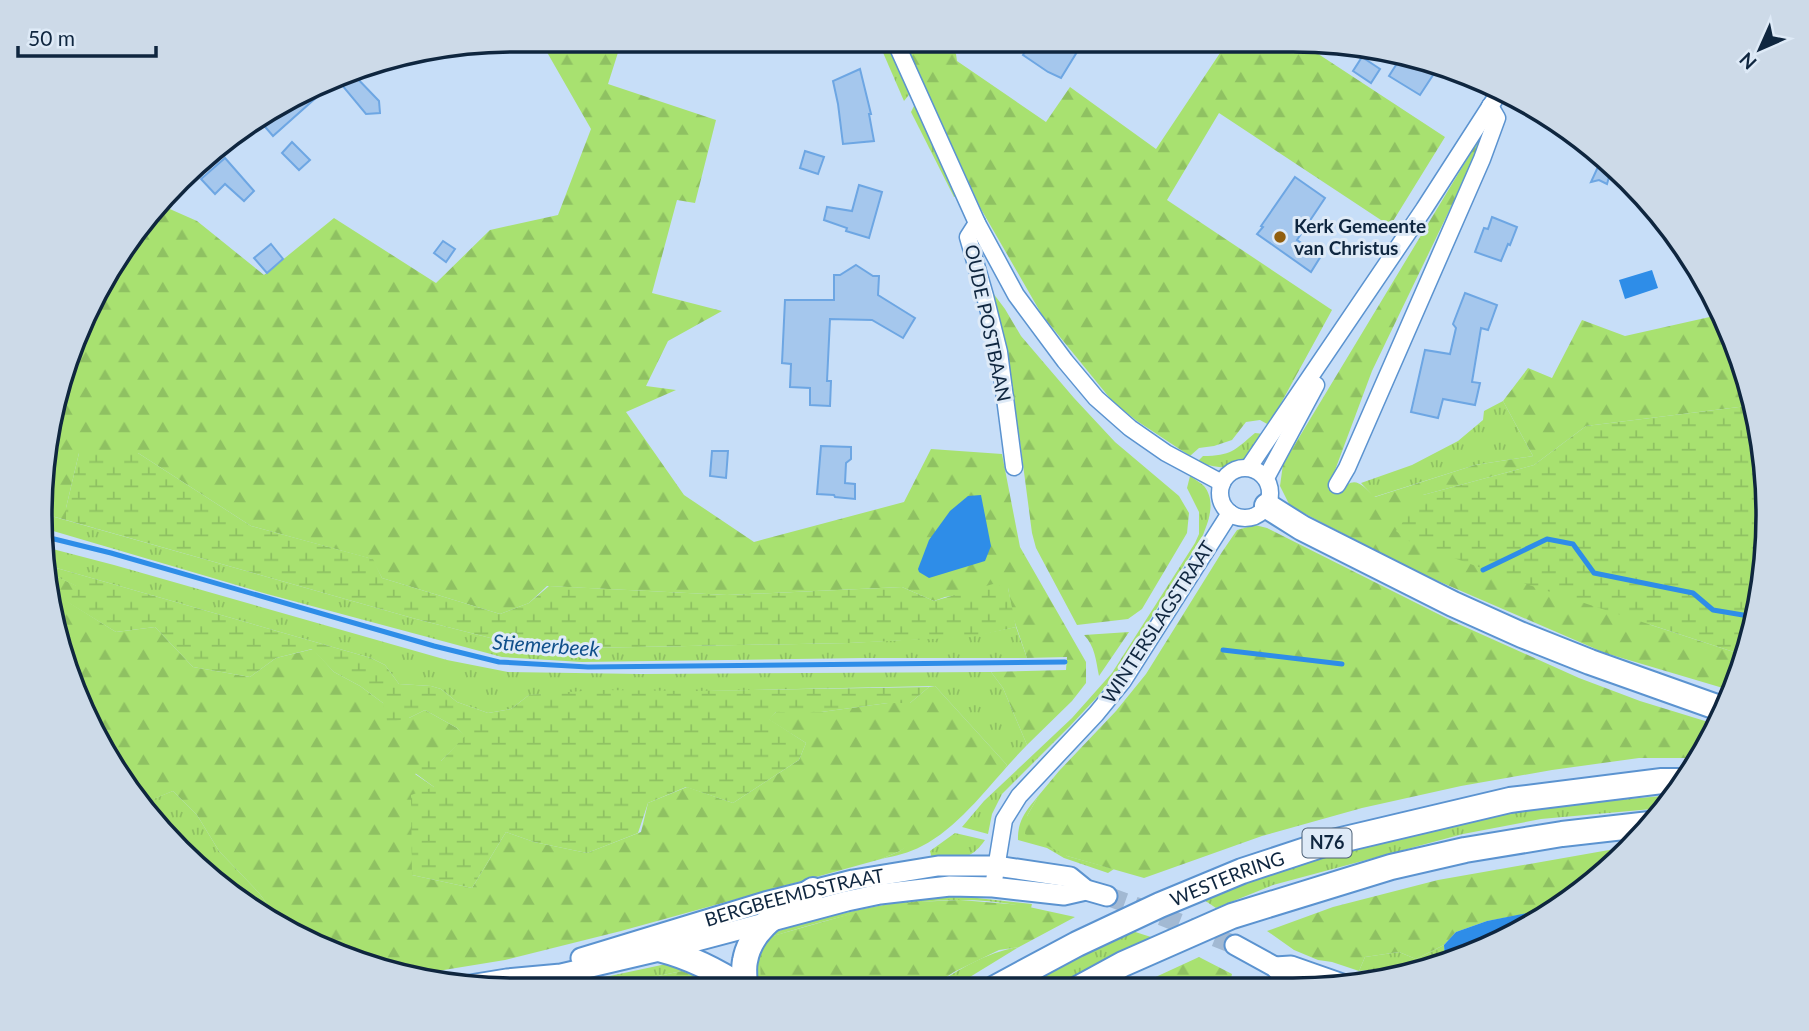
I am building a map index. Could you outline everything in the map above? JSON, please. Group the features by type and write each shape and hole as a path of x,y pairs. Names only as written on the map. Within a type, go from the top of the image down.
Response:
{"highway":[{"path":"1267,506 1302,528 1407,583 1510,630 1715,706"},
{"name":"WESTERRING","path":"1014,978 1077,944 1160,905 1242,871 1324,844 1510,800 1672,781"},
{"name":"WESTERRING","path":"1097,978 1232,916 1391,867 1465,850 1562,834 1638,825"},
{"path":"745,978 745,961 753,936 813,890"},
{"path":"662,950 680,955 728,978"}],"street":[{"name":"OUDE POSTBAAN","path":"900,52 977,223 1016,295 1065,361 1096,398 1130,428 1166,453 1222,483"},
{"path":"1249,467 1424,209 1495,99"},
{"path":"1337,485 1347,468 1482,159 1497,118 1490,106"},
{"name":"OUDE POSTBAAN","path":"977,223 968,237 999,352 1014,467"},
{"path":"1266,478 1349,320"},
{"path":"1249,467 1264,475 1271,490 1270,498 1262,512 1254,516 1238,517 1224,507 1221,499 1222,483 1226,475 1233,470 1249,467"},
{"path":"1347,468 1361,478"},
{"name":"WINTERSLAGSTRAAT","path":"993,887 1004,820 1019,796 1096,714 1123,681 1230,513"},
{"name":"BERGBEEMDSTRAAT","path":"510,978 765,902 853,880 938,866 996,866 1070,877 1086,890 1107,896"},
{"name":"BERGBEEMDSTRAAT","path":"518,978 561,974 880,894 950,886 993,887 1064,895 1086,890"},
{"path":"1235,945 1275,967 1285,978"},
{"path":"1275,967 1291,966 1325,978"}],"green space":[{"path":"547,52 618,52 608,84 716,120 695,203 677,200 652,293 722,311 668,341 646,386 676,390 626,412 684,495 754,542 904,502 931,449 1002,454 1020,547 1086,662 1086,683 1072,701 1027,745 1003,688 991,672 1066,670 1067,657 1027,658 1013,617 1008,588 934,601 902,587 727,595 547,586 529,603 500,614 382,578 372,559 251,526 138,453 79,453 66,508 66,520 52,516 61,425 77,367 100,311 115,284 169,208 197,221 264,275 334,218 436,283 490,230 558,215 591,129"},
{"path":"883,52 893,52 912,91 904,101"},
{"path":"909,52 954,52 957,61 1046,122 1070,87 1156,149 1221,52 1316,53 1445,137 1390,226 1219,113 1167,200 1332,310 1269,425 1260,420 1246,422 1232,440 1199,448 1190,456 1113,402 1042,315 981,209"},
{"path":"914,106 917,106 958,196 954,197 911,112"},
{"path":"1481,136 1476,155 1372,371 1328,489 1339,493 1353,482 1375,497 1475,465 1533,456 1503,401 1528,368 1552,378 1582,320 1625,336 1711,317 1732,367 1744,406 1586,426 1534,465 1423,495 1651,625 1736,653 1723,688 1605,653 1417,572 1290,506 1280,486 1283,464"},
{"path":"990,289 1021,336 1074,398 1115,442 1179,496 1189,513 1187,533 1142,609 1128,619 1077,625 1036,548 1019,434"},
{"path":"1503,401 1533,456 1475,465 1374,497 1361,483 1412,465 1458,441 1483,420 1484,411"},
{"path":"1744,406 1756,485 1756,546 1748,606 1736,653 1526,584 1412,543 1396,531 1423,495 1534,465 1586,426"},
{"path":"1255,433 1264,434 1248,459 1236,466 1223,467 1197,462 1203,456 1232,451"},
{"path":"79,453 138,453 251,526 373,559 382,578 500,614 529,603 549,586 727,595 902,587 934,601 993,584 1008,588 1016,627 972,637 849,643 586,648 510,643 66,520 66,508"},
{"path":"1190,476 1204,486 1210,498 1209,517 1203,535 1118,670 1070,726 1002,794 992,814 988,834 962,827 984,801 1072,718 1112,673 1199,534 1199,512 1187,488"},
{"path":"52,516 510,643 586,648 849,643 972,636 1016,627 1027,658 582,662 502,657 267,594 52,531"},
{"path":"1255,525 1267,528 1454,622 1579,678 1640,701 1708,722 1687,758 1639,758 1461,786 1362,808 1262,836 1144,878 1067,856 1025,834 1027,816 1039,795 1146,674 1237,530"},
{"path":"53,549 447,660 508,672 991,672 1003,688 1027,745 978,800 937,837 902,854 881,859 900,851 1007,765 935,686 529,695 511,709 488,713 457,702 441,689 399,684 385,665 371,658 55,568"},
{"path":"55,568 371,658 385,665 399,684 441,689 457,702 488,713 511,709 529,695 596,690 929,687 910,703 888,703 821,712 776,712 769,719 806,743 799,760 733,803 686,787 648,803 638,833 587,853 534,842 506,832 472,888 412,875 411,795 434,787 415,773 425,760 441,761 465,736 457,728 425,710 409,718 387,723 383,703 334,672 312,649 276,658 250,677 193,667 155,627 116,632 64,600 76,586 56,576"},
{"path":"56,576 77,586 65,600 116,632 155,627 193,667 250,677 276,658 313,649 334,672 409,718 425,710 457,728 466,736 441,761 415,774 434,787 412,875 472,888 506,832 534,842 587,853 641,832 648,803 687,787 733,803 799,760 806,743 768,719 776,712 821,712 888,703 910,703 929,687 935,686 1007,765 953,817 900,851 881,859 621,931 505,960 434,972 396,963 338,943 269,907 219,851 197,815 173,791 151,800 100,720 68,635"},
{"path":"1129,632 1099,676 1093,649 1084,635"},
{"path":"173,791 197,815 219,851 269,907 210,864 167,821 150,800"},
{"path":"1039,795 1027,816 1067,856 1114,869 1108,873 1064,858 1047,848 1018,840 1021,821"},
{"path":"1662,796 1651,809 1541,819 1463,834 1273,885 1216,908 1201,898 1258,877 1404,833 1529,808"},
{"path":"955,833 985,840 968,856 932,859 930,851"},
{"path":"1615,849 1575,883 1530,913 1487,921 1456,932 1444,945 1416,959 1399,952 1365,957 1359,971 1318,960 1294,950 1267,931 1333,907 1438,880"},
{"path":"959,896 1032,904 1031,908 997,902 932,901 834,919 770,937 763,956 762,978 758,978 756,962 765,935 812,921 909,901"},
{"path":"960,900 1020,905 1075,917 1019,947 999,950 945,978 761,978 761,962 769,937 872,908"},
{"path":"1129,930 1151,937 1070,978 1037,978"},
{"path":"1444,945 1445,953 1413,963 1359,971 1365,957 1399,952 1416,959"},
{"path":"1019,947 968,978 946,978 984,957"},
{"path":"1199,957 1232,974 1231,978 1154,978"},
{"path":"671,963 703,978 682,971 649,978 600,978"},
{"path":"682,971 701,978 649,978"}],"water":[{"path":"1652,270 1658,288 1625,299 1619,280"},
{"path":"981,495 991,546 985,561 929,578 919,572 929,540 950,511 968,496"},
{"path":"1531,912 1498,931 1445,953 1444,945 1456,932 1487,921"}],"building":[{"path":"1025,52 1077,52 1061,78 1023,55"},
{"path":"1362,57 1380,69 1371,83 1353,71"},
{"path":"1397,64 1433,74 1420,95 1389,76"},
{"path":"860,69 871,114 874,141 843,144 833,81"},
{"path":"359,80 379,101 380,113 366,114 343,86"},
{"path":"316,98 273,136 265,127"},
{"path":"292,142 310,160 299,170 282,153"},
{"path":"805,151 824,157 818,174 800,168"},
{"path":"225,158 254,191 244,201 225,184 215,194 201,179"},
{"path":"1598,166 1609,177 1607,184 1599,180 1591,182"},
{"path":"1295,177 1325,198 1297,240 1321,256 1311,272 1257,234"},
{"path":"859,185 882,192 869,238 824,220 827,207 852,211"},
{"path":"1492,217 1517,227 1501,261 1475,252 1484,228 1488,229"},
{"path":"443,241 455,249 446,262 434,253"},
{"path":"271,244 283,259 267,273 254,258"},
{"path":"856,265 873,276 879,276 878,295 915,318 903,338 872,320 830,319 827,381 831,381 830,406 810,405 810,388 790,387 791,364 782,363 785,300 834,300 834,275 840,275"},
{"path":"1465,293 1497,305 1488,330 1481,328 1472,382 1480,383 1475,405 1443,399 1438,418 1411,412 1425,350 1450,354 1456,328 1453,324"},
{"path":"821,446 851,447 851,459 846,463 845,483 855,484 855,499 817,494"},
{"path":"712,451 728,451 726,478 710,476"}],"waterway":[{"name":"Stiemerbeek","path":"53,539 499,662 588,667 1065,662"},
{"name":"Stiemerbeek","path":"1483,570 1547,539 1573,544 1594,573 1693,593 1713,610 1746,615"},
{"name":"Stiemerbeek","path":"1223,650 1342,664"}],"tunnel":[{"path":"1107,896 1235,945"}],"place":[{"name":"Kerk Gemeente van Christus","path":"1280,237"}]}
